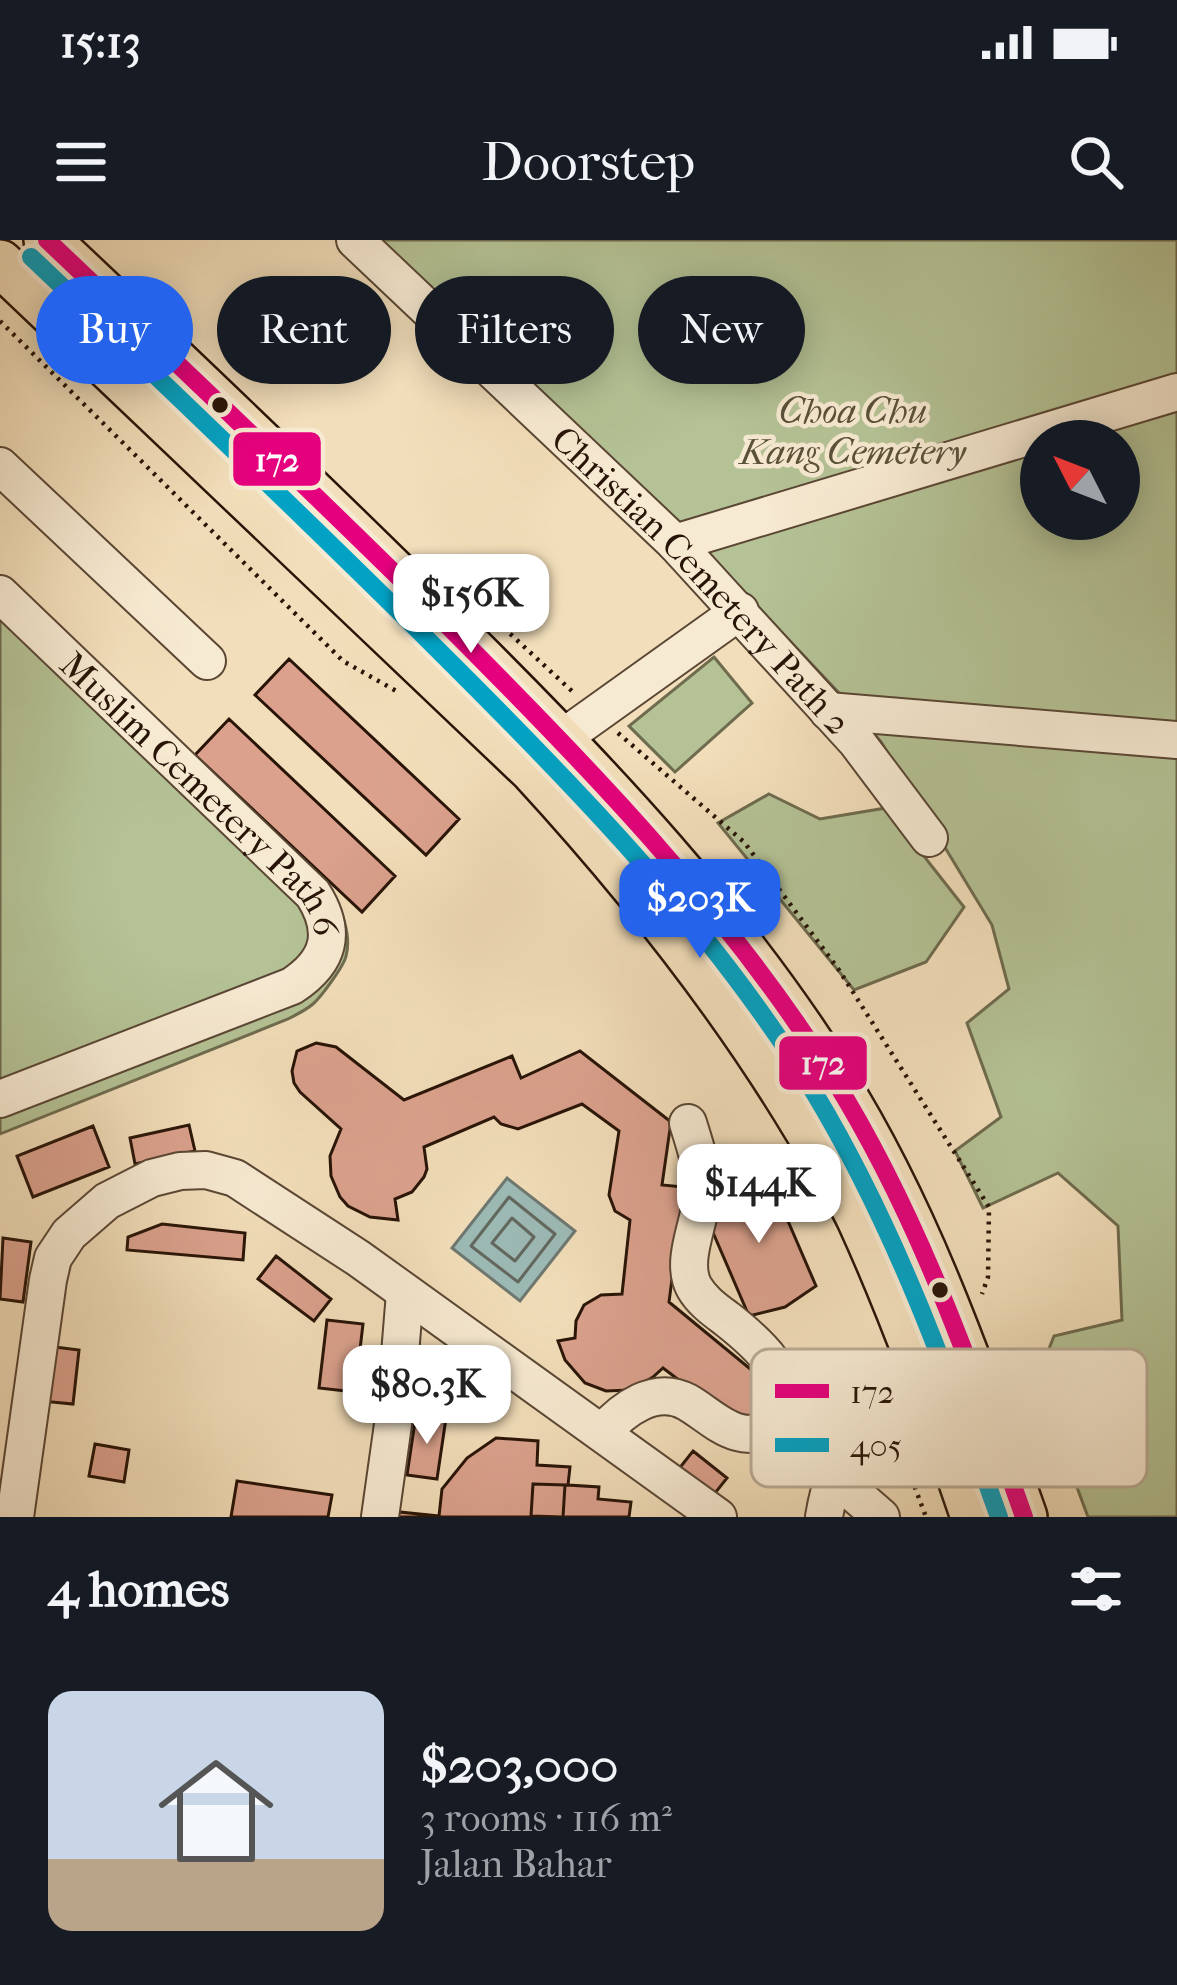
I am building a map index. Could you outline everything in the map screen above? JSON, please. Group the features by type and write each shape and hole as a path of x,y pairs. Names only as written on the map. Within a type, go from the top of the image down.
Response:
{"main road":[{"path":"47,240 371,548 579,727 680,873 782,999 835,1081 898,1191 965,1349"},
{"path":"0,263 533,770 576,817 675,935 764,1056 858,1215 912,1349"},
{"path":"354,601 344,562 371,548"},
{"path":"764,1056 775,1049 782,999"},
{"path":"964,1487 974,1517"},
{"path":"1013,1487 1024,1517"}],"lane":[{"name":"Christian Cemetery Path 2","path":"355,240 675,543 856,741 929,838"},
{"path":"675,543 1177,392"},
{"path":"0,466 207,661"},
{"name":"Muslim Cemetery Path 6","path":"0,594 313,894 326,914 328,932 324,954 311,974 292,986 0,1100"},
{"path":"579,727 740,611"},
{"path":"829,711 1177,740"},
{"path":"688,1123 700,1162 702,1195 689,1276 710,1306 761,1349"},
{"path":"15,1517 53,1258 69,1234 107,1202 152,1178 206,1170 236,1178 358,1258 718,1517"},
{"path":"380,1517 405,1293"},
{"path":"602,1433 624,1410 653,1397 681,1399 734,1432 751,1434"},
{"path":"824,1517 833,1487"},
{"path":"856,1487 881,1517"}],"path":[{"path":"0,321 343,661 400,693"},
{"path":"459,586 579,727 744,842 839,970 989,1207 988,1277 982,1294"},
{"path":"915,1487 926,1517"}],"green space":[{"name":"Choa Chu Kang Cemetery","path":"375,240 1177,240 1177,1517 1088,1517 1077,1487 1147,1487 1147,1349 1049,1349 1054,1336 1122,1320 1118,1226 1058,1173 983,1208 955,1151 1001,1117 967,1023 1009,989 992,925 881,742 722,569 527,384 614,384 614,276 415,278"},
{"path":"0,580 332,891 348,939 337,974 301,1012 0,1134"},
{"path":"714,657 752,703 675,772 629,726"},
{"path":"769,794 820,819 886,808 964,907 926,962 854,990 718,823"}],"water":[{"path":"507,1178 575,1231 520,1301 452,1248"}],"building":[{"path":"289,659 459,819 426,855 255,695"},
{"path":"229,719 395,876 362,912 195,755"},
{"path":"316,1043 336,1047 404,1100 512,1056 521,1078 580,1051 671,1122 662,1185 684,1187 669,1302 751,1370 751,1416 713,1406 663,1368 630,1390 606,1391 585,1383 565,1360 558,1341 575,1338 584,1305 601,1295 622,1294 630,1220 615,1211 609,1195 619,1131 582,1104 518,1129 494,1117 424,1147 427,1169 412,1192 395,1199 398,1220 370,1217 340,1197 331,1176 330,1156 341,1129 294,1083 297,1051"},
{"path":"189,1125 195,1151 135,1164 130,1138"},
{"path":"93,1126 109,1167 33,1197 17,1156"},
{"path":"769,1177 816,1286 785,1307 749,1316 702,1207 732,1184"},
{"path":"162,1224 245,1233 243,1260 127,1250 128,1237"},
{"path":"3,1238 31,1242 23,1302 0,1299"},
{"path":"276,1256 331,1299 314,1321 258,1279"},
{"path":"327,1320 363,1324 355,1392 319,1388"},
{"path":"47,1346 79,1350 73,1404 41,1401"},
{"path":"431,1366 453,1369 451,1386 429,1384"},
{"path":"426,1389 449,1392 447,1413 424,1410"},
{"path":"416,1415 446,1418 437,1479 407,1475"},
{"path":"496,1438 538,1441 537,1465 570,1467 568,1485 599,1487 598,1499 631,1502 629,1517 398,1517 399,1512 439,1516 442,1489 467,1458"},
{"path":"95,1444 129,1450 124,1482 89,1476"},
{"path":"693,1451 727,1478 708,1502 674,1475"},
{"path":"237,1481 332,1495 328,1517 231,1517"},
{"path":"533,1484 565,1485 563,1517 531,1516"}],"transit line":[{"name":"172","path":"47,240 498,676 602,784 700,897 833,1078 917,1237 963,1349"},
{"name":"405","path":"31,257 435,647 538,751 686,915 775,1032 844,1144 895,1248 937,1349"},
{"name":"405","path":"988,1487 999,1517"},
{"name":"172","path":"1013,1487 1024,1517"}]}
